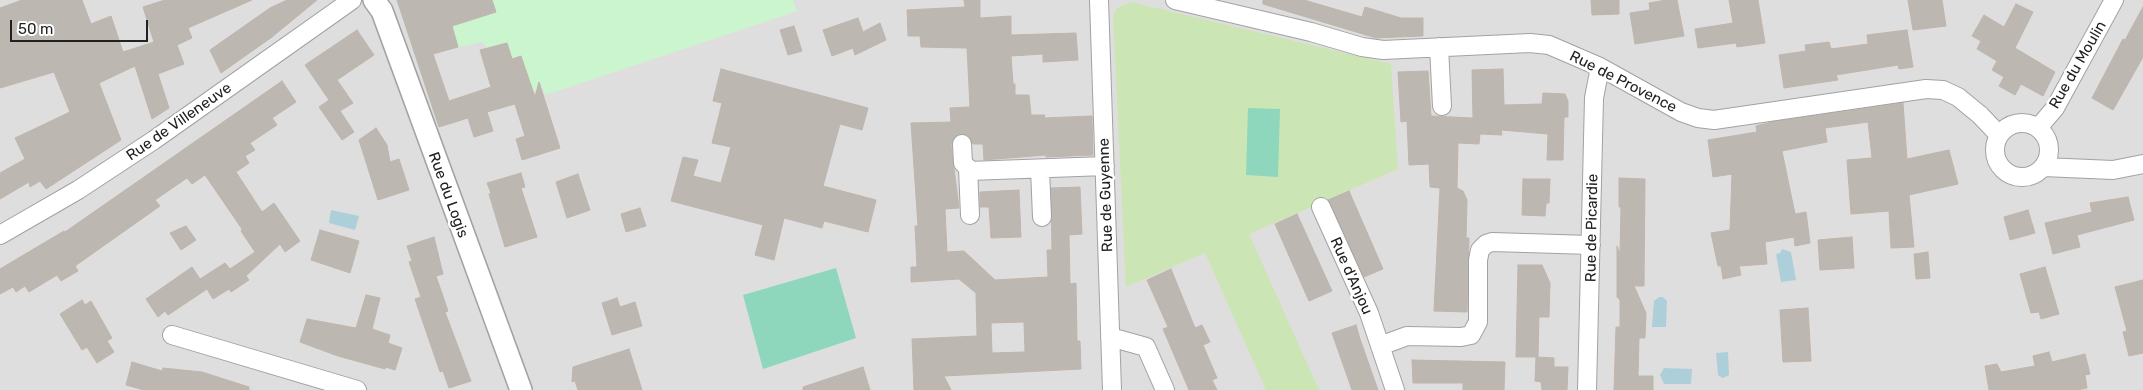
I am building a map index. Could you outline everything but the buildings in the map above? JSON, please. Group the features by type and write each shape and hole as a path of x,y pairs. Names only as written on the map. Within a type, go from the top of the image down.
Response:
{"street":[{"name":"Rue de Villeneuve","path":"0,235 78,190 154,140 352,0"},
{"name":"Rue du Logis","path":"374,0 382,11 519,390"},
{"name":"Rue de Guyenne","path":"1099,0 1112,390"},
{"name":"Rue de Provence","path":"1175,0 1233,7 1362,47 1383,50 1530,43 1549,46 1600,67 1681,112 1714,120 1926,89 1943,90 1958,97 1980,115 1999,135"},
{"name":"Rue du Moulin","path":"2038,128 2055,108 2114,0"},
{"path":"1439,48 1442,106"},
{"name":"Rue de Picardie","path":"1588,390 1594,98 1600,67"},
{"path":"2015,124 2030,124 2038,128 2046,137 2049,146 2048,159 2043,167 2030,176 2020,178 2009,174 1996,160 1995,144 1999,135 2007,127 2015,124"},
{"path":"962,144 962,163 969,171 970,215"},
{"path":"2043,167 2113,170 2143,164"},
{"path":"969,171 1105,166"},
{"path":"1040,169 1042,216"},
{"name":"Rue d'Anjou","path":"1321,207 1369,313 1395,390"},
{"path":"1380,346 1407,336 1460,337 1471,335 1478,322 1478,260 1480,250 1486,244 1492,242 1592,245"},
{"path":"172,335 357,390"},
{"path":"1110,337 1146,347 1165,390"}],"shaded area":[{"path":"0,0 2143,0 2143,390 0,390"}],"green space":[{"path":"492,0 793,0 797,11 545,95 543,88 533,92 521,56 512,59 507,43 487,48 482,42 458,47 449,19 472,20 496,12"},
{"path":"1131,2 1391,64 1398,169 1249,234 1319,390 1266,390 1205,253 1126,287 1113,16 1117,8"},
{"path":"1248,108 1280,109 1278,177 1246,175"},
{"path":"836,268 856,338 763,369 743,295"}],"water":[{"path":"331,210 359,216 355,230 329,223"},
{"path":"1782,249 1791,252 1796,280 1781,282 1776,254 1780,253"},
{"path":"1659,297 1663,297 1667,301 1666,327 1652,327 1654,301"},
{"path":"1728,352 1729,375 1723,378 1718,375 1716,353"},
{"path":"1664,368 1692,369 1691,384 1664,384 1660,375"}]}
